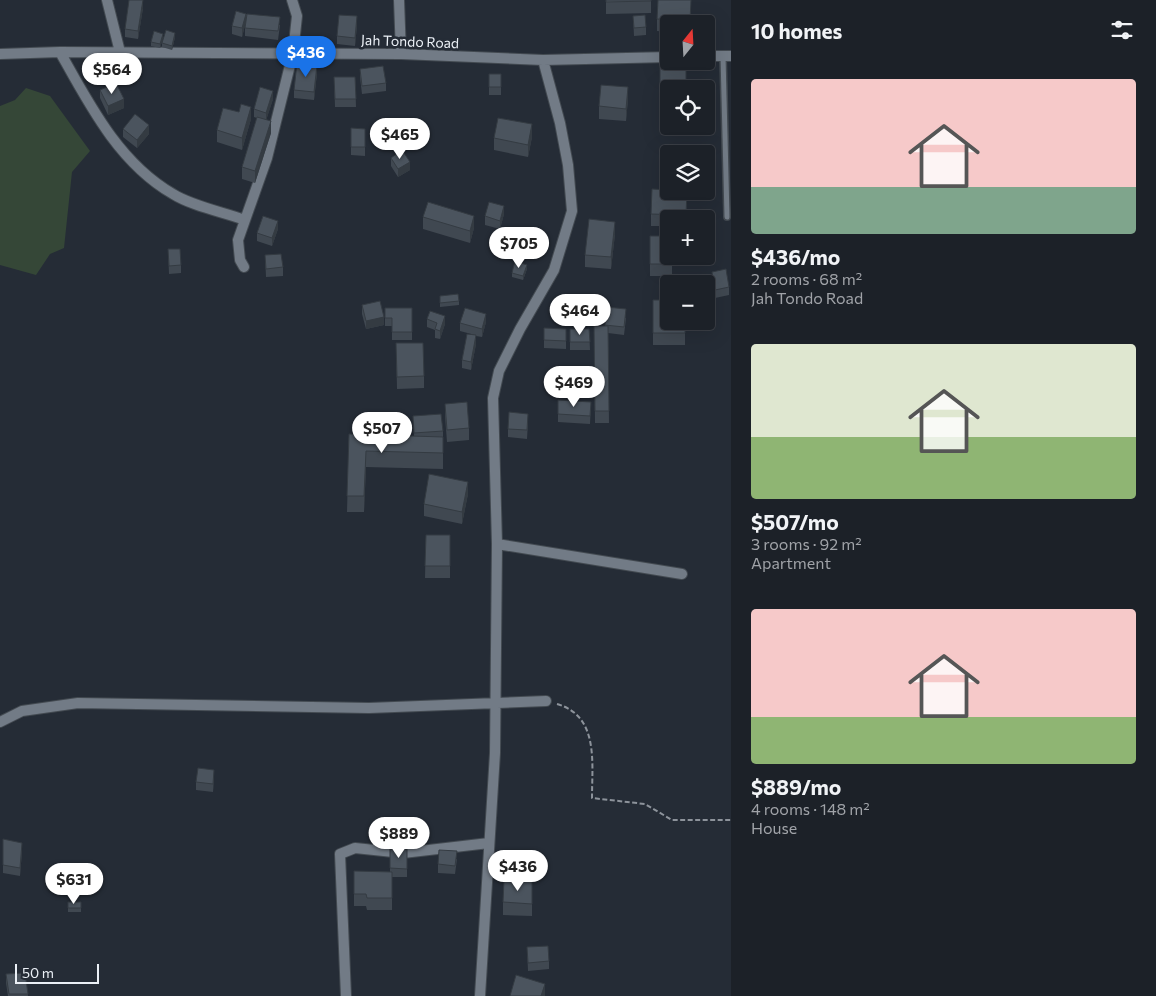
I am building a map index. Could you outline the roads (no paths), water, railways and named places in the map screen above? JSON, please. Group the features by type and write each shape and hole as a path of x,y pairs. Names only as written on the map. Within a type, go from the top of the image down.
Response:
{"street":[{"path":"107,0 120,52"},
{"path":"244,267 240,260 238,240 268,158 293,53 297,16 292,0"},
{"path":"399,0 401,54"},
{"path":"60,52 92,110 137,168 174,195 245,220"},
{"name":"Jah Tondo Road","path":"0,54 60,52 401,54 543,60 660,57"},
{"path":"480,996 495,753 497,544 494,398 499,371 520,329 554,270 572,211 568,165 560,123 543,60"},
{"path":"497,544 682,574"},
{"path":"0,722 22,711 78,703 369,708 546,701"},
{"path":"346,996 340,854 355,848 403,853 489,843"}],"lane":[{"path":"727,56 727,218"}]}
